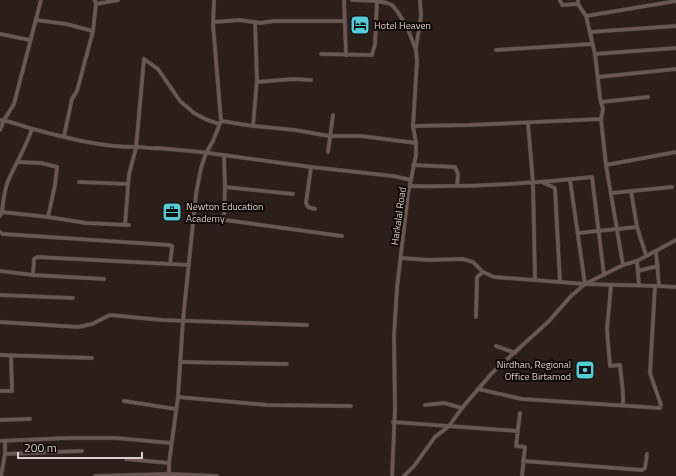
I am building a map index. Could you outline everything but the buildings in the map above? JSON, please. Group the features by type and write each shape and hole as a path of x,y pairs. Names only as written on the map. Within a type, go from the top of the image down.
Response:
{"street":[{"path":"0,130 2,120 14,104 41,0"},
{"path":"64,136 72,99 77,91 93,31 96,2 118,0"},
{"path":"169,475 171,443 178,397 183,320 196,194 201,168 206,153 213,141 220,122 214,0"},
{"path":"344,0 346,55"},
{"name":"Harkalal Road","path":"352,0 377,1 392,5 403,20 416,50 417,61 412,126 416,143 416,155 413,165 400,258 394,335 395,409 392,476"},
{"path":"416,50 421,16 420,0"},
{"path":"560,0 562,5 578,2 586,16 590,32 595,54 603,109 601,119 606,166 612,193 623,265"},
{"path":"321,54 372,54 375,44 377,1"},
{"path":"586,16 676,2"},
{"path":"36,20 66,24 93,31"},
{"path":"214,22 240,20 255,22 345,21"},
{"path":"253,126 257,82 255,22"},
{"path":"590,32 676,26"},
{"path":"0,34 30,40"},
{"path":"496,50 592,44"},
{"path":"595,54 676,48"},
{"path":"32,129 29,140 8,182 4,194 1,214 48,217 86,223 127,225 129,174 136,148 144,59 158,69 180,101 194,114 205,119 253,126 288,129 329,136 361,136 416,143"},
{"path":"598,77 676,70"},
{"path":"257,82 293,79 311,80"},
{"path":"601,102 648,97"},
{"path":"328,152 333,115"},
{"path":"412,126 470,126 601,119"},
{"path":"2,120 32,129 105,145 224,155 393,176 411,180"},
{"path":"528,123 533,183 535,280"},
{"path":"606,166 676,152"},
{"path":"224,155 225,220 342,236"},
{"path":"17,162 41,163 57,167 55,185 48,217"},
{"path":"413,165 455,167 458,174 458,186"},
{"path":"311,167 306,204 308,207 315,209"},
{"path":"410,186 533,183 592,177 604,275"},
{"path":"570,180 585,284"},
{"path":"79,182 128,184"},
{"path":"543,182 555,188 560,282"},
{"path":"225,187 293,194"},
{"path":"612,193 672,187"},
{"path":"631,191 637,227 646,255"},
{"path":"578,233 637,227"},
{"path":"0,232 3,234 51,238 98,239 172,246 170,264"},
{"path":"404,476 414,466 436,437 449,426 462,408 492,373 549,321 571,296 585,284 623,265 637,261 676,240"},
{"path":"478,389 522,399 661,407 650,373 658,266 656,251"},
{"path":"33,275 34,259 37,257 189,265"},
{"path":"400,258 428,260 463,259 473,262 483,272 494,277 585,284 676,287"},
{"path":"637,261 639,285"},
{"path":"638,271 658,266"},
{"path":"0,271 33,275 104,279"},
{"path":"476,317 477,277 483,272"},
{"path":"611,285 607,329 610,366 620,365 624,392 623,404"},
{"path":"0,294 73,298"},
{"path":"0,322 78,327 92,324 110,315 183,320 307,325"},
{"path":"496,346 515,353"},
{"path":"0,355 92,358"},
{"path":"0,391 12,391 12,356"},
{"path":"181,362 287,364"},
{"path":"178,397 267,405 351,406"},
{"path":"124,401 176,409"},
{"path":"425,405 444,403 462,408"},
{"path":"520,414 516,446 525,447 522,476"},
{"path":"0,420 30,419"},
{"path":"394,422 517,431"},
{"path":"0,441 68,438 116,438 171,443"},
{"path":"1,476 1,468 5,454 5,441"},
{"path":"5,454 82,451"},
{"path":"523,461 642,470 645,468 646,454"},
{"path":"126,458 169,462"},
{"path":"95,476 216,476"}],"place":[{"name":"Hotel Heaven","path":"360,25"},
{"name":"Newton Education Academy","path":"172,212"},
{"name":"Nirdhan, Regional Office Birtamod","path":"585,370"}]}
